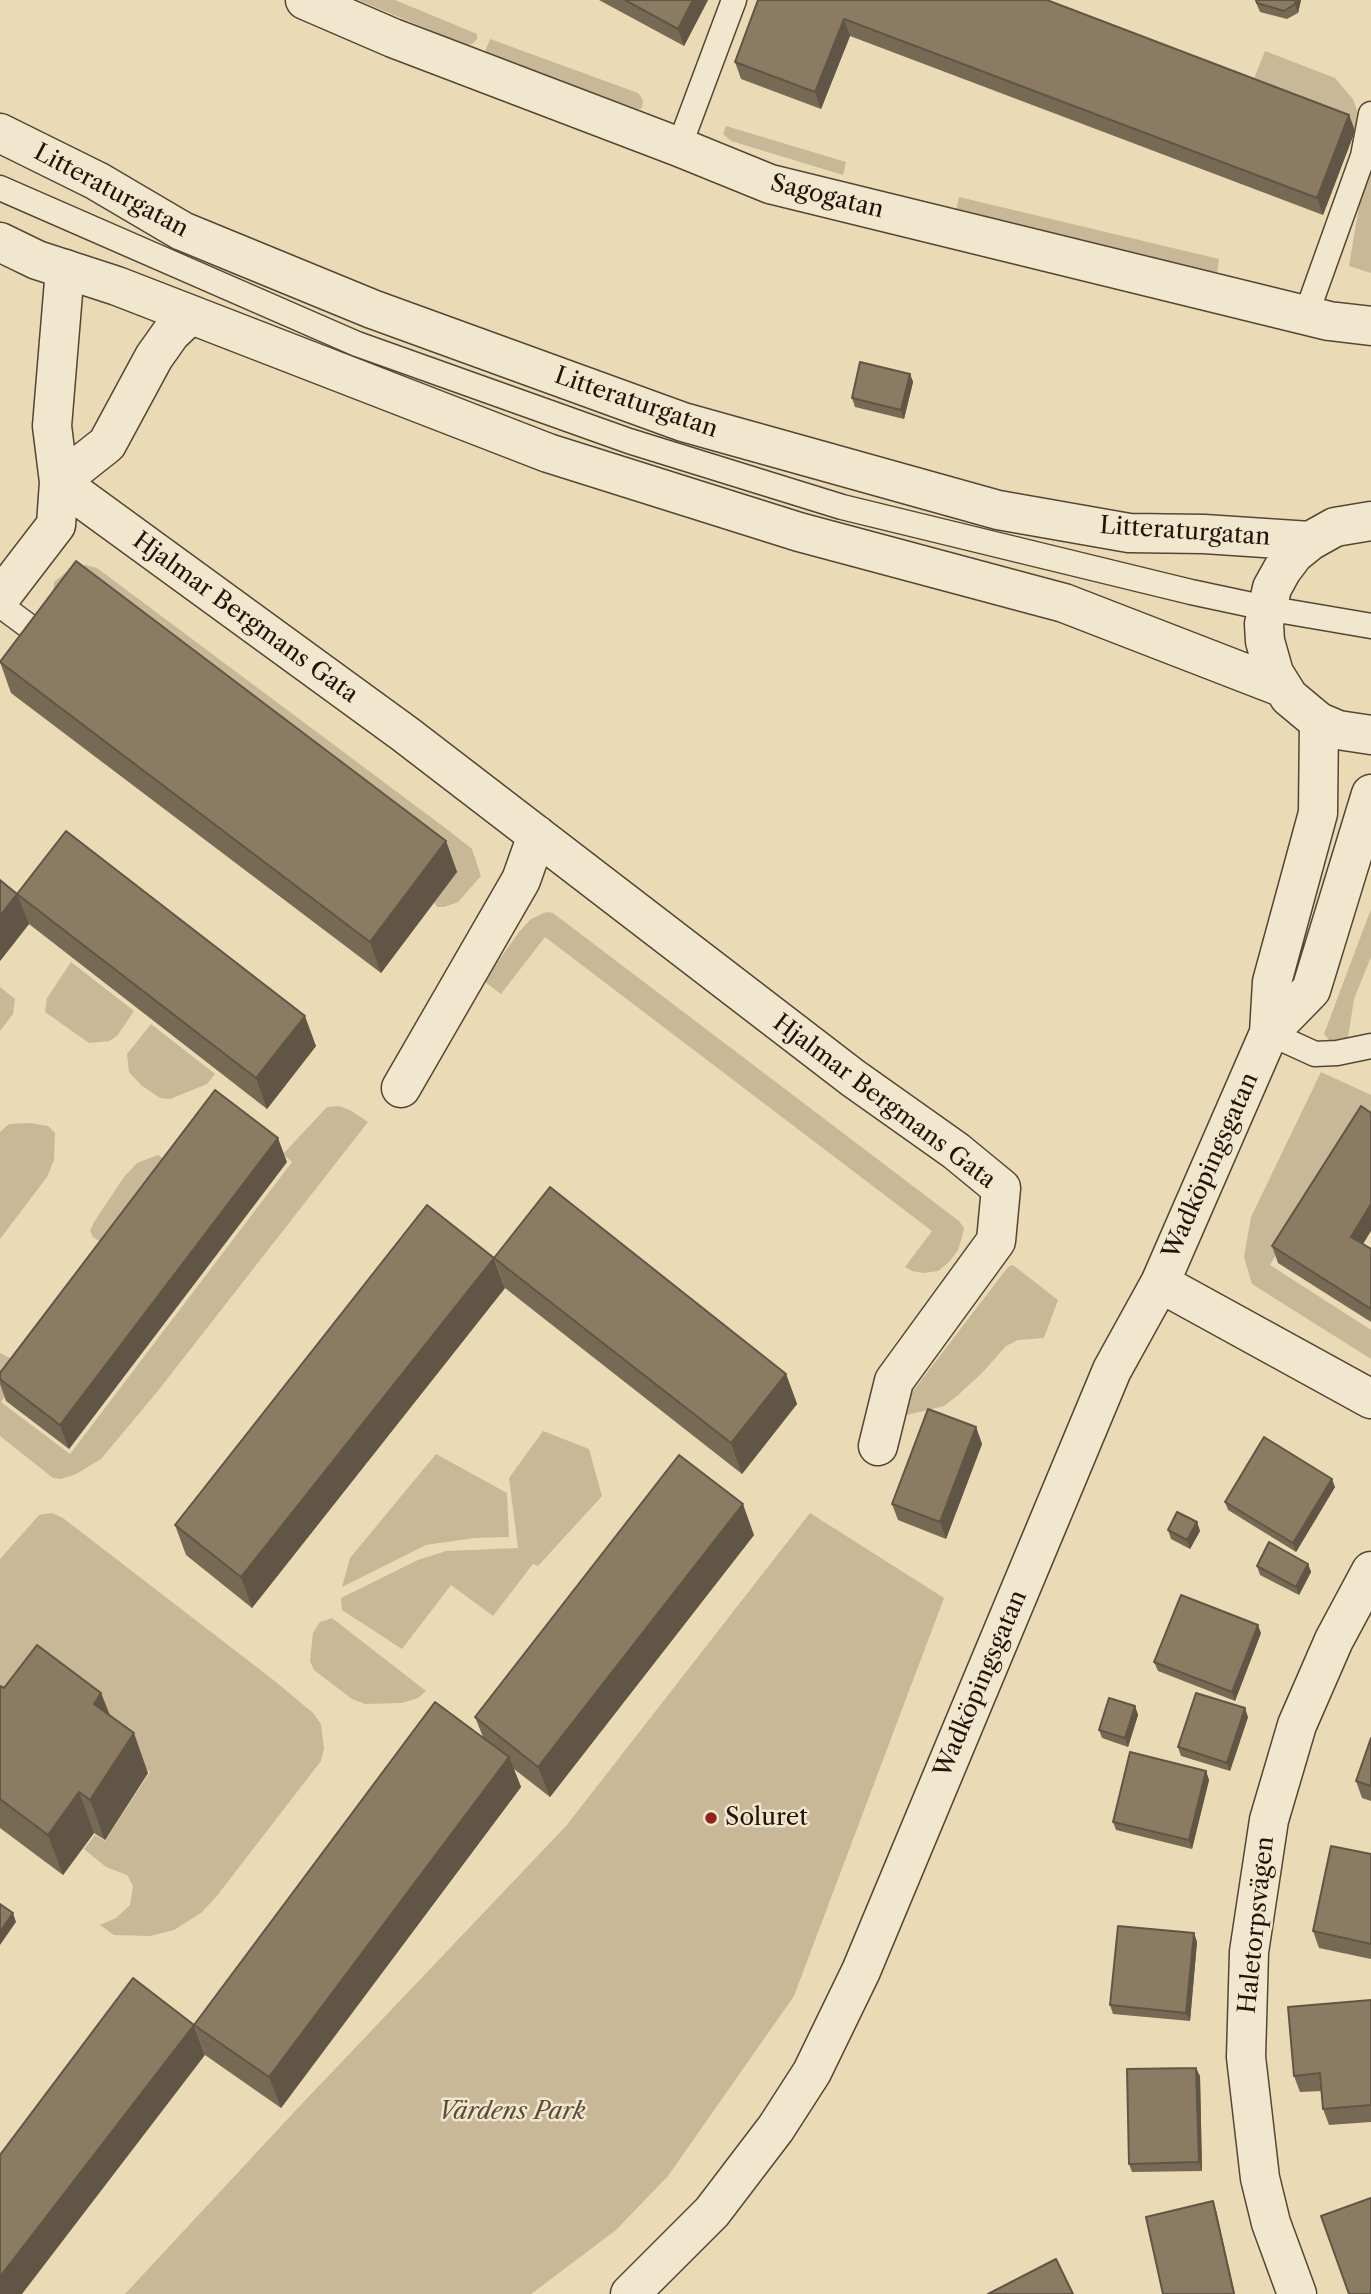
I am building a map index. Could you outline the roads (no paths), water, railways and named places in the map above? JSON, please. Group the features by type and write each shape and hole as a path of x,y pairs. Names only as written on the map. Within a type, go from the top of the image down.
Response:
{"street":[{"name":"Sagogatan","path":"305,0 393,38 770,184 1329,321 1371,326"},
{"name":"Litteraturgatan","path":"0,133 97,181 182,231 372,309 683,422 998,510 1129,533 1227,535 1310,541"},
{"name":"Litteraturgatan","path":"0,242 37,260 117,286 548,453 799,532 1064,603 1282,687"},
{"path":"0,597 56,526 59,482 52,426 65,269"},
{"path":"59,482 107,444 154,357 171,333 190,316"},
{"name":"Hjalmar Bergmans Gata","path":"59,482 405,734 853,1078 956,1151 1001,1188 996,1241 894,1381 877,1447"},
{"name":"Litteraturgatan","path":"1368,515 1335,527 1294,554 1272,588 1266,608 1265,641 1274,673 1298,707 1319,722 1338,730 1371,735"},
{"name":"Wadköpingsgatan","path":"630,2294 712,2212 776,2127 812,2073 861,1971 1111,1370 1160,1283 1269,1033 1272,982 1318,813 1319,722"},
{"name":"Wadköpingsgatan","path":"1269,1033 1311,990 1371,794"},
{"path":"401,1088 521,880 537,835"},
{"path":"1160,1283 1371,1399"},
{"name":"Haletorpsvägen","path":"1297,2294 1271,2223 1260,2178 1246,2057 1249,1952 1269,1820 1297,1726 1334,1640 1371,1571"}],"lane":[{"path":"679,147 734,0"},
{"path":"1306,315 1363,156 1371,114"},
{"path":"0,188 357,344 629,441 842,507 1105,572 1266,608 1371,626"},
{"path":"0,605 50,642"},
{"path":"1269,1033 1315,1054 1337,1053 1371,1046"}],"place":[{"name":"Soluret","path":"711,1818"}],"park label":[{"name":"Värdens Park","path":"512,2112"}]}
